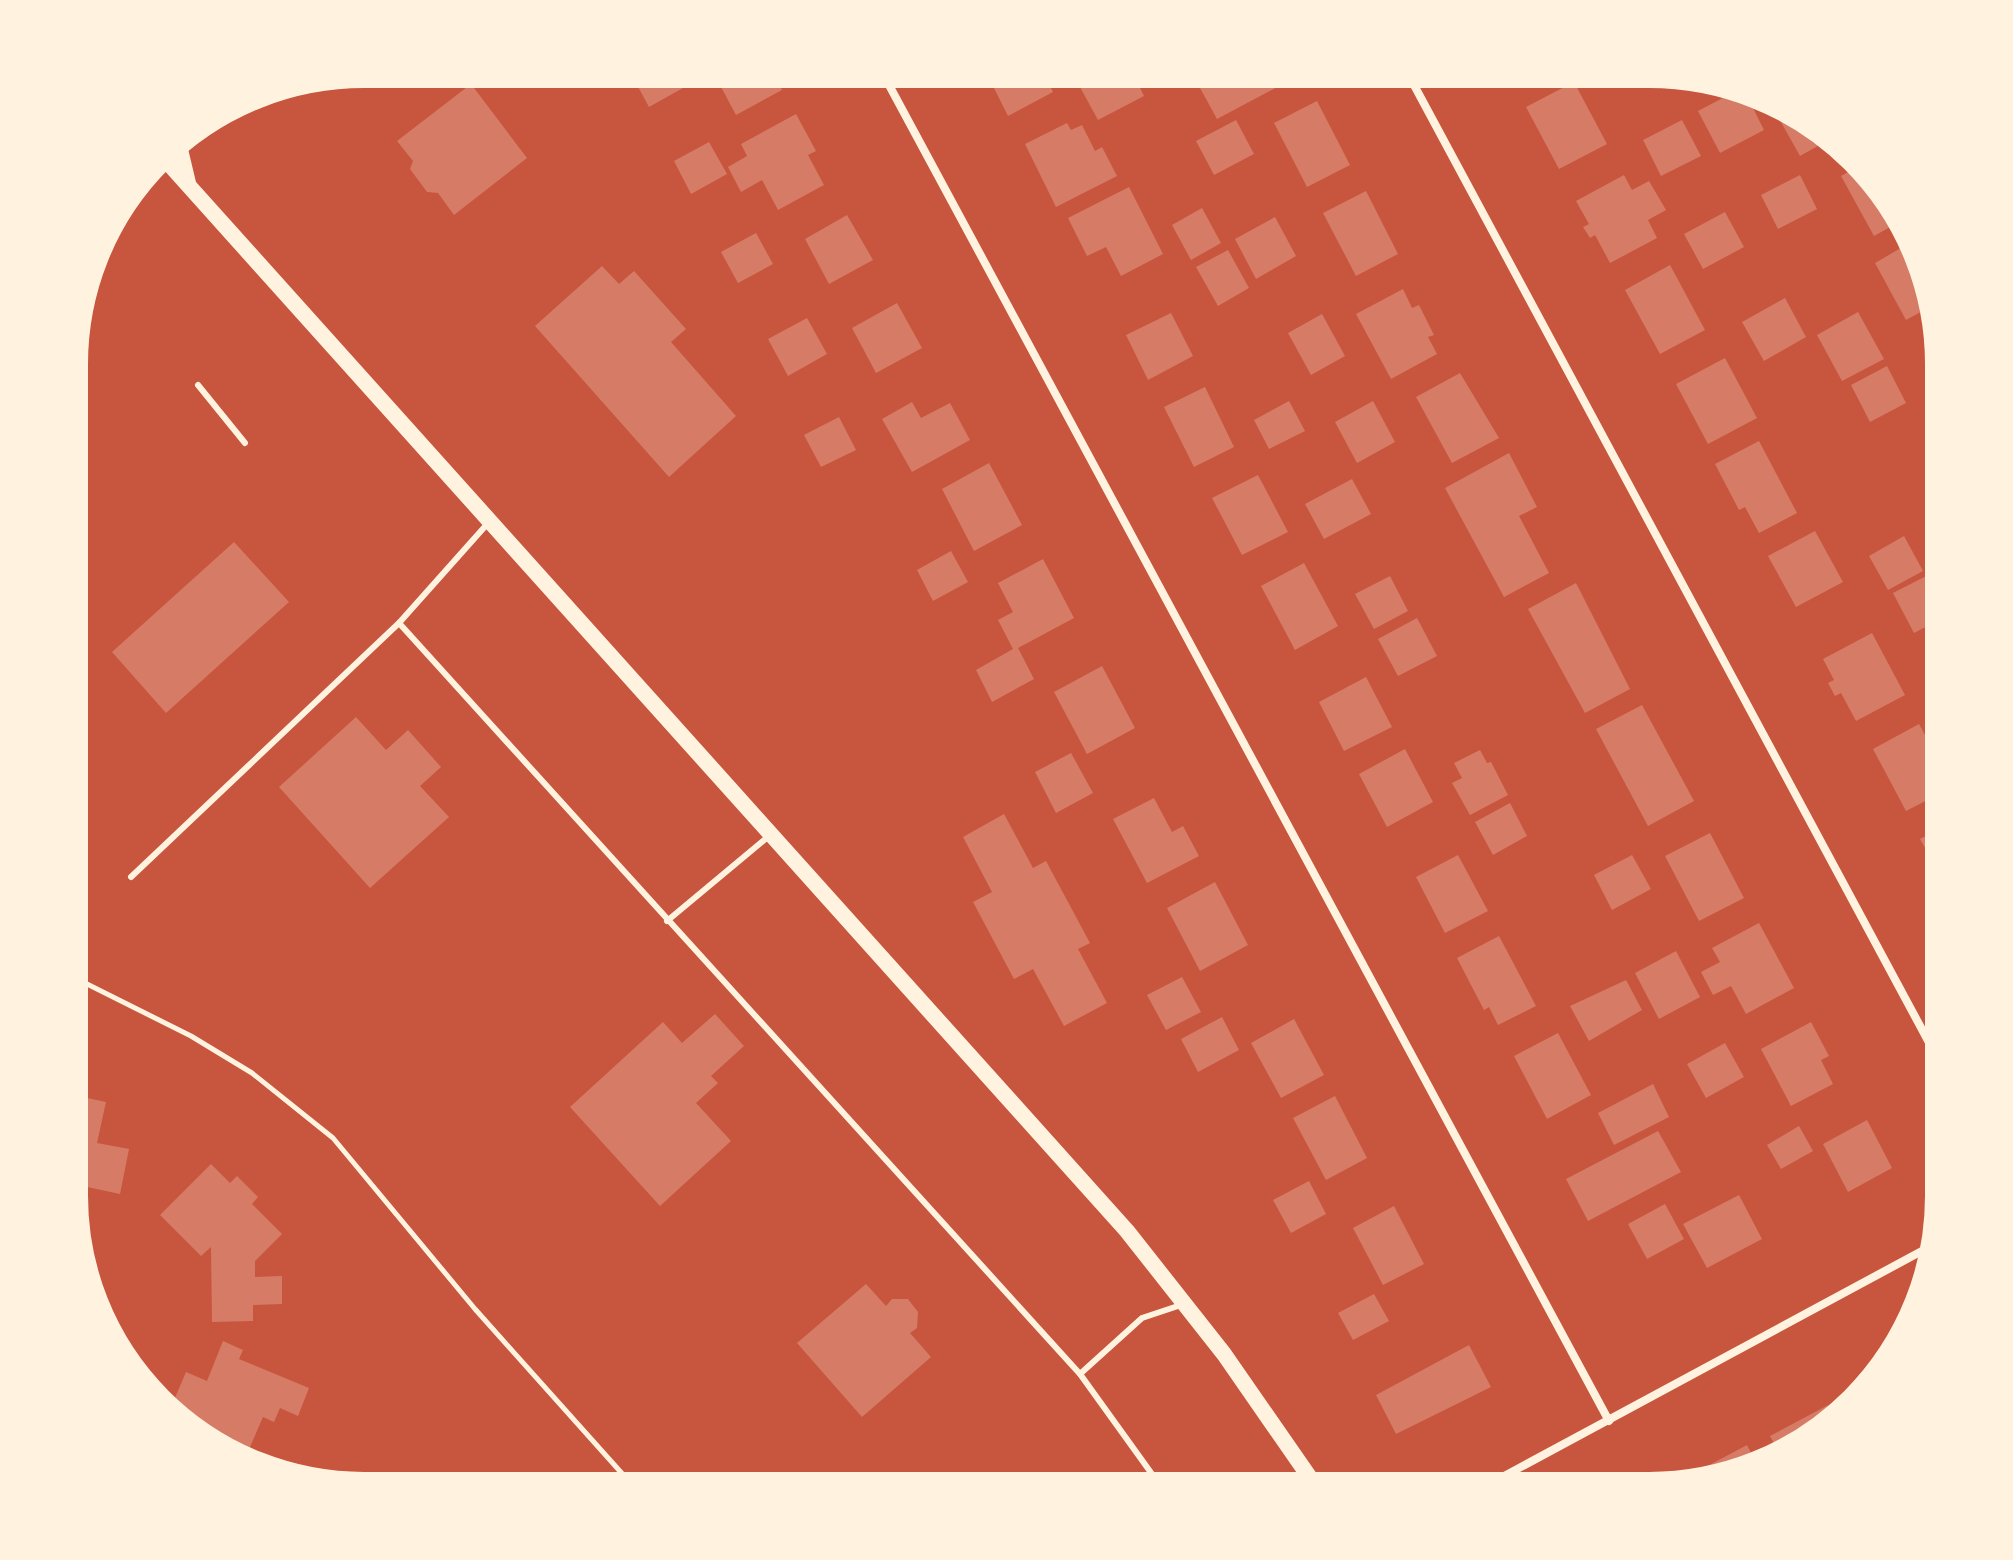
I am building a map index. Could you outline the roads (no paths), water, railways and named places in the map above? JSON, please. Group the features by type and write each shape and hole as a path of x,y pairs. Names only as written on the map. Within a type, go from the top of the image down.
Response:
{"main road":[{"path":"181,155 188,185"},
{"path":"171,165 1127,1231 1307,1474"}],"street":[{"path":"890,87 1609,1421"},
{"path":"1415,87 1926,1037"},
{"path":"1509,1474 1921,1251"}],"lane":[{"path":"198,385 245,443"},
{"path":"131,877 399,623 489,522"},
{"path":"399,623 1080,1374 1152,1474"},
{"path":"667,921 771,834"},
{"path":"1080,1374 1142,1318 1184,1304"}]}
